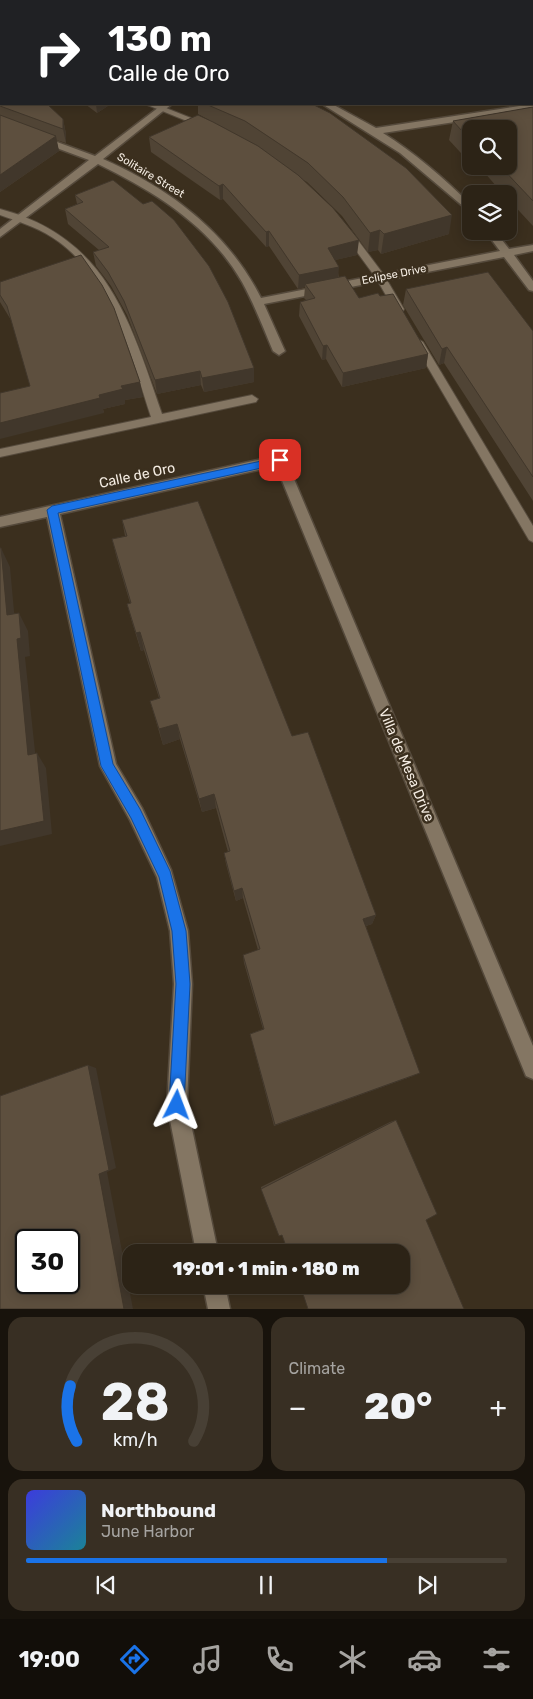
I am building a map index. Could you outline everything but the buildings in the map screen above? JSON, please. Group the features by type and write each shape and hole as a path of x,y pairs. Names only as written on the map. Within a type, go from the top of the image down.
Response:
{"street":[{"path":"328,105 376,132 424,166 462,202"},
{"path":"0,234 165,106"},
{"path":"376,132 533,107"},
{"name":"Solitaire Street","path":"0,124 96,158 158,191 203,227 226,250 242,273 279,351"},
{"path":"498,240 533,288"},
{"name":"Eclipse Drive","path":"256,302 380,276 533,248"},
{"name":"Calle de Oro","path":"0,522 280,460"},
{"name":"Villa de Mesa Drive","path":"280,460 533,1069"},
{"path":"52,510 108,766 136,814 165,876 179,931 183,984 177,1105 205,1244"},
{"path":"216,1294 219,1309"}],"lane":[{"path":"165,106 218,132"},
{"path":"0,212 19,218 56,235 92,270 110,294 125,324 158,420"},
{"path":"340,224 380,276 404,318"},
{"path":"414,335 533,537"},
{"path":"0,453 252,399"}],"route":[{"path":"177,1105 183,984 179,931 165,876 136,814 108,766 52,510 280,460"}]}
